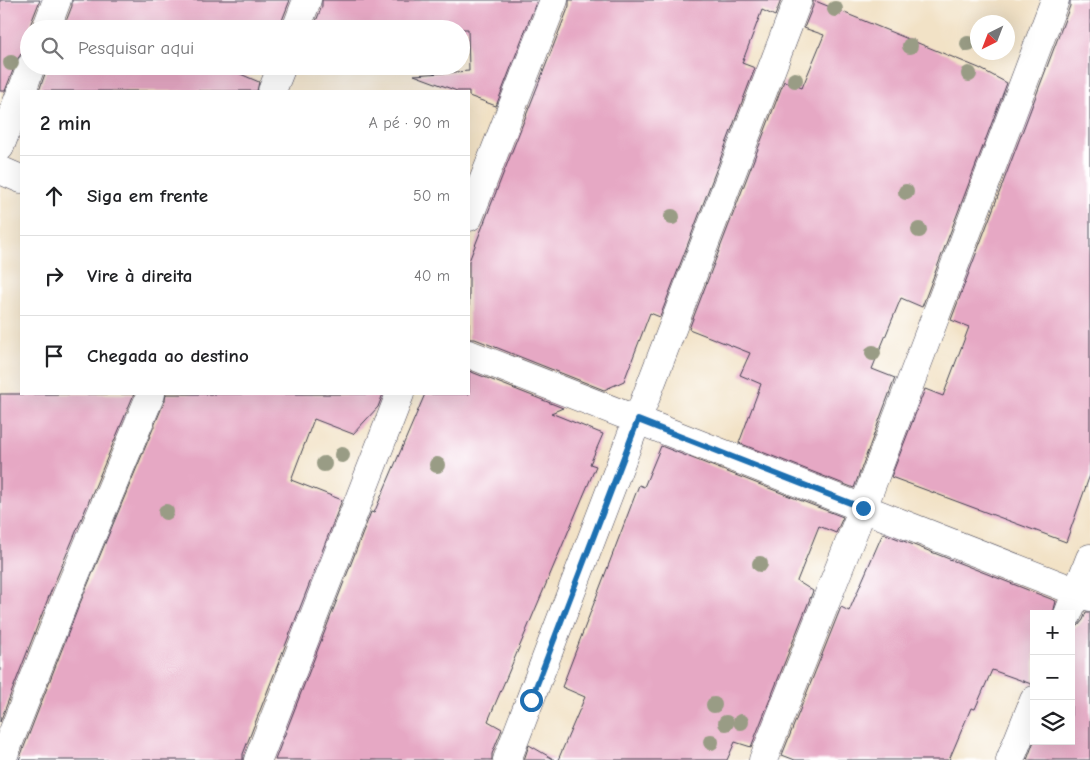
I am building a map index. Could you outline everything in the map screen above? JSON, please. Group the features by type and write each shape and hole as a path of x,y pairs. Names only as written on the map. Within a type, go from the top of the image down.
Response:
{"street":[{"path":"49,20 57,0"},
{"path":"299,20 307,0"},
{"path":"470,214 554,0"},
{"path":"507,760 798,0"},
{"path":"764,760 863,508 1055,0"},
{"path":"23,90 29,75"},
{"path":"272,90 278,75"},
{"path":"0,147 20,97"},
{"path":"0,170 20,178"},
{"path":"470,354 863,508 1078,601 1090,558"},
{"path":"2,760 64,602 151,395"},
{"path":"258,760 400,395"},
{"path":"1010,760 1030,710"}],"building":[{"path":"0,0 40,0 32,20 20,20 20,56 5,91 0,91"},
{"path":"72,0 290,0 282,20 67,20 72,6"},
{"path":"322,0 537,0 496,106 470,96 470,90 454,90 414,75 470,75 470,20 317,20 322,6"},
{"path":"569,0 781,0 775,16 762,10 742,63 755,68 660,317 650,313 624,381 604,390 475,339 470,339 470,258 569,6"},
{"path":"813,0 979,68 1007,83 922,307 901,298 872,369 895,378 854,488 739,443 761,384 740,375 750,353 689,329 784,81 802,88 824,35 804,28 813,6"},
{"path":"1070,0 1090,0 1090,475 1066,542 891,477 925,389 943,396 969,327 951,320 1070,6"},
{"path":"45,75 243,75 259,82 257,90 39,90"},
{"path":"470,371 563,408 551,413 603,434 590,464 596,466 488,721 502,729 492,754 492,760 275,760 371,512 374,513 425,395 470,395"},
{"path":"0,394 134,395 49,596 0,722"},
{"path":"166,395 383,395 378,407 353,434 314,419 291,480 342,500 243,754 243,760 19,760 78,608"},
{"path":"661,446 843,517 836,533 819,526 797,581 813,591 751,747 735,742 727,760 558,760 585,697 562,687 639,485 644,487"},
{"path":"883,533 1056,601 1054,610 1030,610 1030,684 992,670 975,709 971,708 949,760 795,760 782,755 841,607 849,611"},
{"path":"1086,612 1090,612 1090,760 1027,760 1033,745 1075,745 1075,627 1083,620"},
{"path":"529,745 555,760 524,760"}],"route":[{"path":"531,700 638,420 863,508"}]}
